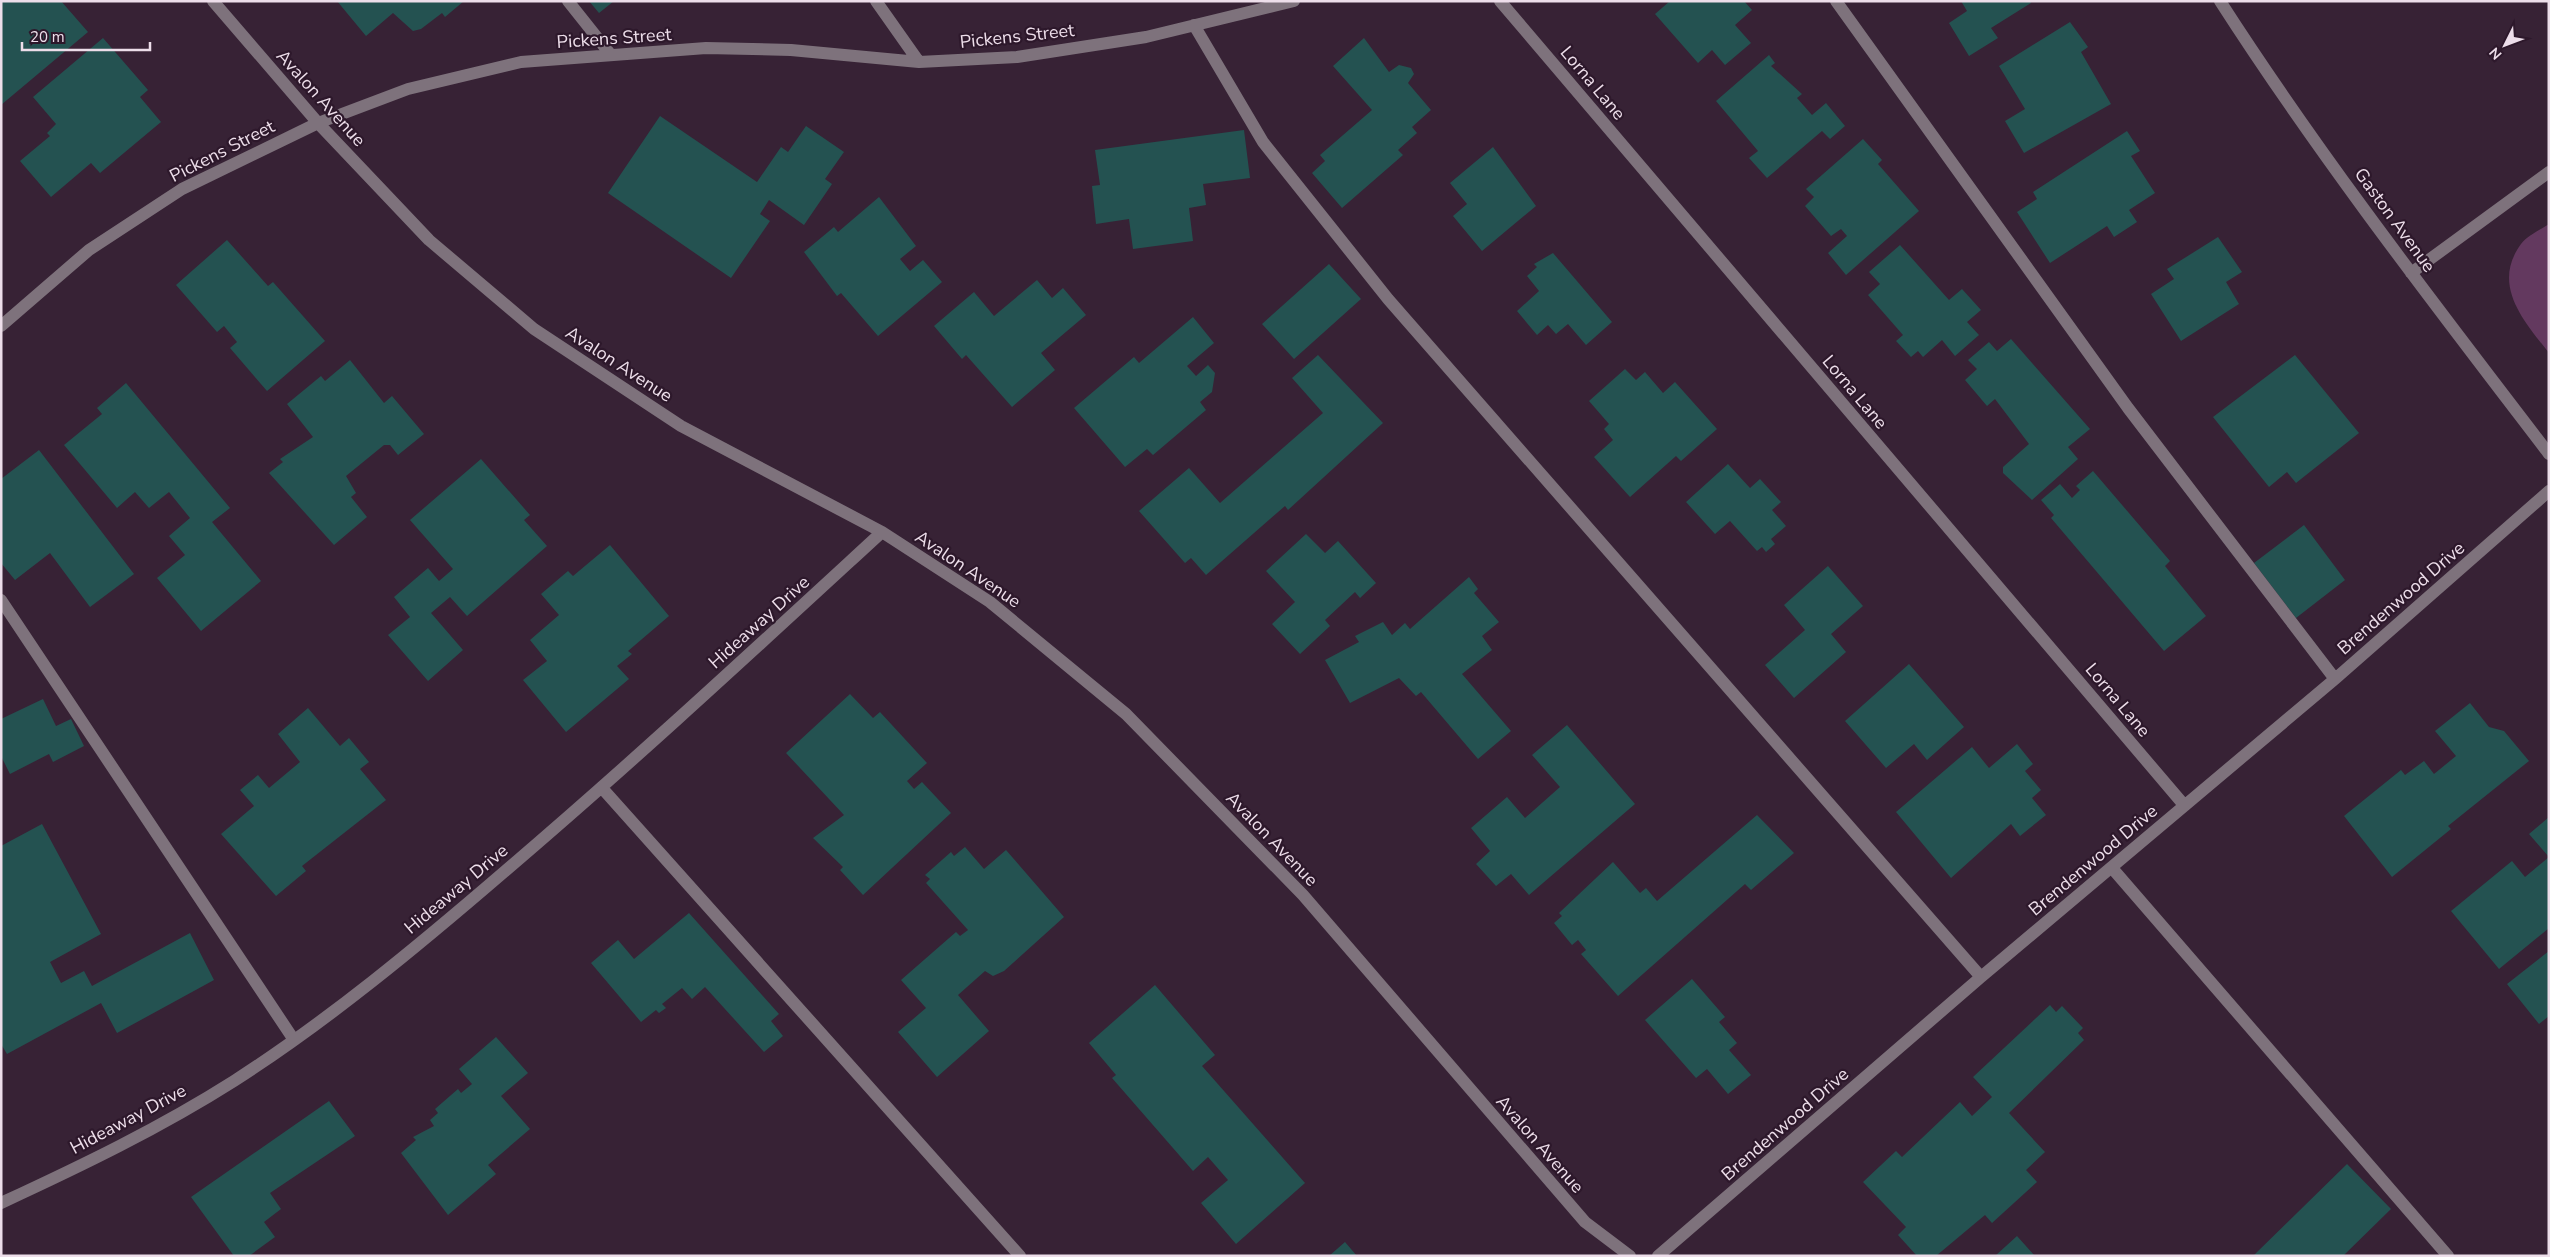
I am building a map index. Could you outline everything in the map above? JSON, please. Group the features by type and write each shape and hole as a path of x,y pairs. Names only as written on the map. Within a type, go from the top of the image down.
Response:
{"street":[{"name":"Avalon Avenue","path":"213,1 318,123 429,240 534,329 681,426 882,532 990,602 1126,714 1303,895 1584,1222 1630,1256"},
{"path":"568,1 611,55"},
{"path":"876,1 918,62"},
{"name":"Pickens Street","path":"1,326 89,250 182,189 318,123 408,89 521,62 706,48 791,50 918,62 1017,57 1146,36 1294,1"},
{"name":"Lorna Lane","path":"1500,1 2184,805"},
{"path":"1836,1 2128,408 2335,680"},
{"name":"Gaston Avenue","path":"2220,1 2253,52 2411,273 2549,454"},
{"path":"1194,25 1262,142 1388,299 1981,977"},
{"path":"2411,273 2549,172"},
{"name":"Brendenwood Drive","path":"1658,1256 1981,977 2335,680 2549,491"},
{"name":"Hideaway Drive","path":"1,1203 124,1145 233,1081 294,1040 431,934 602,788 882,532"},
{"path":"1,600 294,1040"},
{"path":"602,788 1020,1256"},
{"path":"2112,868 2448,1256"}],"shaded area":[{"path":"2549,224 2549,353 2521,315 2514,302 2509,274 2513,259 2521,244"}],"building":[{"path":"1,1 61,1 88,32 1,105"},
{"path":"337,1 464,1 445,17 442,13 421,29 413,31 393,13 366,36"},
{"path":"589,1 614,1 599,13"},
{"path":"1670,1 1744,1 1752,10 1735,25 1751,43 1725,65 1712,50 1698,63 1655,14"},
{"path":"1961,1 2030,1 2031,3 1991,28 1998,38 1969,56 1949,23 1967,11"},
{"path":"2070,22 2088,47 2081,52 2111,104 2024,153 2005,121 2025,109 1999,66"},
{"path":"103,38 148,90 140,97 161,122 100,173 91,163 51,197 20,161 50,136 47,133 56,124 33,97"},
{"path":"1364,38 1389,72 1399,65 1411,68 1414,74 1408,83 1431,110 1412,127 1417,133 1398,150 1403,155 1342,208 1312,173 1325,161 1320,155 1372,110 1333,66"},
{"path":"1769,55 1775,63 1771,66 1802,94 1797,98 1812,115 1826,103 1845,126 1830,139 1822,131 1767,178 1749,158 1758,151 1716,101"},
{"path":"660,116 757,182 781,147 788,152 806,126 844,152 825,179 832,184 804,225 769,200 760,214 770,221 731,278 608,193"},
{"path":"1244,130 1250,178 1203,184 1206,205 1189,208 1193,241 1133,249 1129,219 1096,224 1092,186 1100,185 1095,150"},
{"path":"2127,131 2140,151 2131,156 2155,193 2129,210 2137,222 2114,237 2107,226 2050,263 2017,212 2037,199 2033,192"},
{"path":"1863,139 1882,160 1878,164 1919,211 1846,275 1828,253 1847,236 1841,229 1831,236 1805,206 1814,197 1806,189"},
{"path":"1493,147 1536,206 1482,251 1453,216 1467,204 1450,183"},
{"path":"879,197 916,246 900,259 910,271 923,260 942,282 878,336 841,293 837,296 804,252 834,227 838,232"},
{"path":"2218,237 2242,272 2226,282 2239,304 2181,341 2151,294 2174,279 2167,269"},
{"path":"227,240 268,286 273,282 325,341 267,391 230,348 237,342 224,326 217,332 176,285"},
{"path":"1900,245 1949,300 1962,289 1981,310 1967,322 1979,335 1955,356 1942,340 1923,357 1918,351 1911,357 1896,341 1903,335 1868,295 1880,284 1869,272"},
{"path":"1553,253 1612,322 1586,345 1568,324 1556,334 1548,325 1537,335 1517,311 1539,291 1527,276 1537,267 1534,264"},
{"path":"1329,264 1361,299 1294,359 1262,324"},
{"path":"1037,280 1052,298 1063,288 1086,315 1041,353 1055,370 1012,407 966,355 962,359 934,326 974,292 994,316"},
{"path":"1193,317 1214,343 1187,366 1196,376 1208,365 1215,373 1212,392 1200,402 1206,410 1153,455 1147,449 1125,467 1074,408 1134,357 1139,363"},
{"path":"2011,339 2090,429 2068,447 2078,459 2032,500 2003,473 2003,467 2029,444 1995,399 1987,406 1965,380 1977,369 1968,360 1989,342 1997,351"},
{"path":"1318,355 1383,423 1288,510 1285,506 1206,575 1191,558 1185,563 1139,511 1189,468 1220,503 1323,413 1292,378"},
{"path":"2295,355 2359,433 2296,483 2287,472 2269,487 2213,417"},
{"path":"350,360 384,403 392,396 424,434 398,455 390,445 384,445 346,476 356,493 351,497 367,517 334,545 269,473 283,462 280,459 313,437 287,404 321,376 325,381"},
{"path":"1625,369 1636,380 1645,372 1663,393 1675,382 1717,429 1681,461 1676,456 1630,497 1594,457 1613,440 1604,429 1609,424 1589,401"},
{"path":"126,383 230,508 212,522 261,581 201,631 157,578 185,555 169,536 190,518 169,492 149,508 135,492 117,508 64,445 102,414 97,408"},
{"path":"39,450 134,574 90,607 50,553 15,580 1,563 1,479"},
{"path":"481,459 530,515 524,520 547,546 467,616 450,597 431,613 463,650 428,681 388,635 410,617 394,597 428,568 439,581 453,569 410,520"},
{"path":"1728,464 1750,488 1760,479 1781,502 1772,510 1786,526 1771,539 1775,544 1766,552 1762,547 1757,551 1730,521 1715,534 1686,502"},
{"path":"2093,471 2170,561 2165,566 2206,616 2164,651 2051,518 2054,515 2041,500 2060,484 2072,498 2080,490 2076,486"},
{"path":"2304,525 2345,580 2296,618 2254,563"},
{"path":"1306,534 1325,553 1338,541 1376,583 1360,598 1355,592 1325,620 1330,626 1300,654 1272,624 1295,602 1266,571"},
{"path":"610,545 669,616 628,651 632,654 617,666 629,679 566,732 523,680 547,661 530,640 559,615 541,594 568,571 573,576"},
{"path":"1828,566 1863,606 1831,634 1846,652 1794,698 1765,665 1805,630 1784,605"},
{"path":"1469,577 1478,589 1474,593 1499,622 1482,636 1492,650 1462,674 1511,731 1478,759 1421,692 1416,696 1399,678 1350,703 1325,660 1359,642 1355,636 1383,622 1392,635 1405,623 1410,629"},
{"path":"1909,664 1964,727 1927,760 1914,744 1886,768 1845,721"},
{"path":"850,694 873,718 880,712 927,763 907,781 914,789 922,782 951,813 863,895 840,870 843,867 813,838 844,815 786,753"},
{"path":"43,699 56,726 71,719 84,746 53,762 49,754 10,774 1,756 1,719"},
{"path":"2470,703 2489,727 2504,731 2529,761 2448,826 2451,829 2392,877 2344,816 2401,770 2405,775 2424,761 2434,774 2456,756 2435,731"},
{"path":"308,708 340,746 349,738 369,762 360,769 386,800 302,866 306,871 276,896 221,834 254,806 240,790 258,775 269,788 300,762 278,734"},
{"path":"1567,725 1635,804 1529,895 1511,874 1496,886 1476,864 1490,851 1471,828 1507,797 1525,818 1560,787 1532,755"},
{"path":"2017,744 2033,764 2025,771 2041,790 2032,798 2046,815 2020,836 2011,824 1951,878 1896,812 1972,747 1989,768"},
{"path":"1757,815 1794,853 1751,890 1745,884 1618,996 1581,954 1586,950 1578,940 1572,945 1554,923 1562,916 1559,913 1613,862 1640,893 1646,888 1657,901"},
{"path":"2549,817 2549,857 2529,834"},
{"path":"42,824 101,934 50,962 61,983 84,971 92,986 190,933 214,980 117,1033 101,1003 7,1054 1,1044 1,846"},
{"path":"965,847 984,869 1006,850 1064,917 1004,971 993,976 985,971 958,995 989,1031 937,1077 898,1032 926,1008 901,980 956,932 960,936 968,930 926,883 930,879 925,875 951,852 954,856"},
{"path":"2549,857 2549,928 2499,969 2451,911 2512,861 2525,877"},
{"path":"689,913 779,1014 771,1021 783,1036 764,1052 705,987 692,999 682,988 662,1004 666,1008 659,1013 656,1010 641,1022 591,963 618,940 634,959"},
{"path":"2549,951 2549,1016 2539,1024 2507,984"},
{"path":"1692,979 1725,1017 1719,1022 1737,1043 1729,1050 1751,1075 1728,1094 1707,1069 1696,1078 1645,1020"},
{"path":"1155,985 1215,1055 1202,1066 1305,1183 1236,1244 1201,1203 1228,1180 1208,1157 1193,1171 1112,1078 1116,1075 1089,1043"},
{"path":"2050,1005 2056,1012 2062,1006 2083,1028 2078,1033 2084,1040 2009,1113 2045,1152 2026,1170 2037,1182 1992,1223 1985,1215 1936,1256 1917,1256 1898,1235 1906,1227 1863,1182 1896,1151 1902,1157 1960,1102 1972,1116 1992,1097 1973,1077"},
{"path":"496,1037 528,1073 501,1096 530,1129 488,1165 496,1174 448,1215 401,1153 416,1140 413,1137 434,1126 430,1120 438,1113 435,1109 458,1089 461,1093 472,1084 459,1069"},
{"path":"329,1101 355,1136 270,1193 281,1209 264,1222 275,1237 249,1256 234,1256 191,1197"},
{"path":"2347,1164 2391,1209 2343,1256 2253,1256"},
{"path":"2017,1236 2035,1256 1995,1256"},
{"path":"1345,1242 1357,1256 1329,1256"}]}
